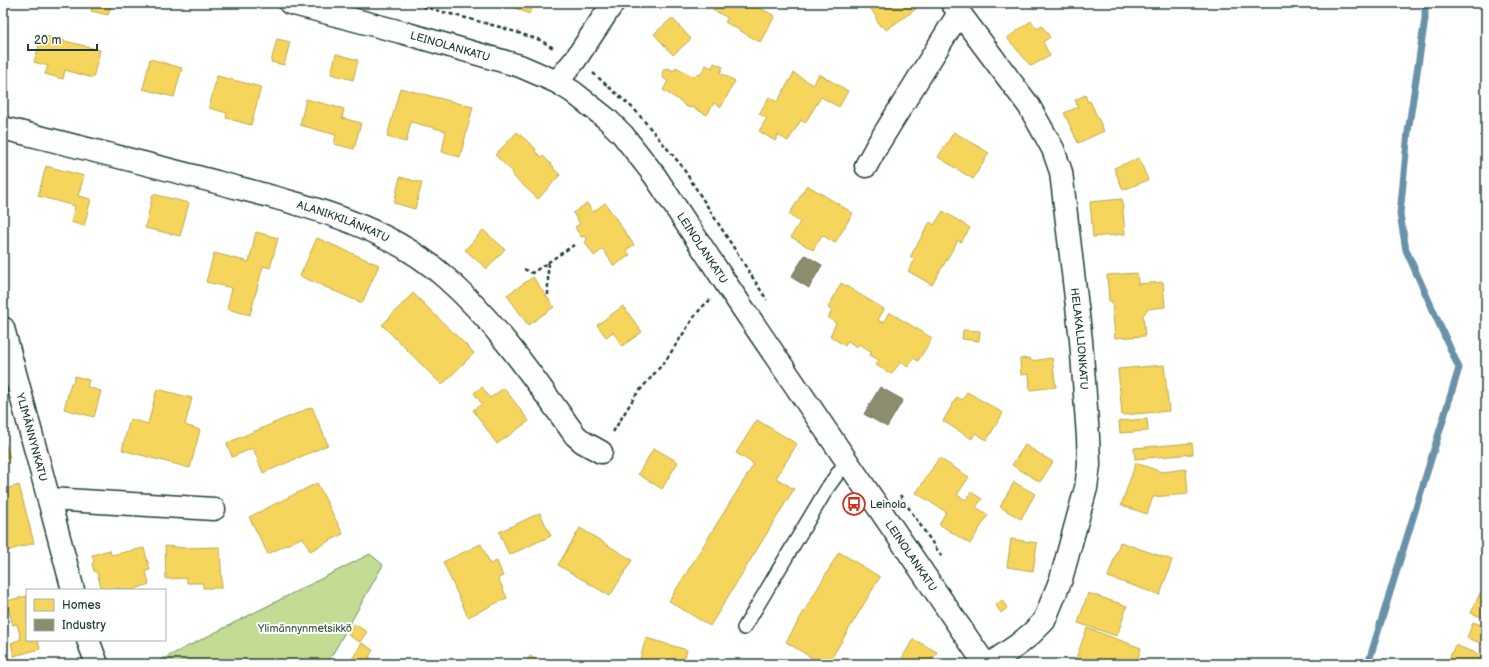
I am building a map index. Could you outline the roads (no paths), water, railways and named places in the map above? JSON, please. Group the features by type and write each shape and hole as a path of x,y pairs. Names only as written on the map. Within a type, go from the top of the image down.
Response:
{"street":[{"name":"LEINOLANKATU","path":"290,3 401,32 513,64 557,82 584,100 607,119 623,135 655,176 846,462 985,664"},
{"path":"557,82 613,3"},
{"name":"HELAKALLIONKATU","path":"866,166 955,8 1029,106 1053,149 1061,172 1081,340 1089,465 1086,488 1081,511 1061,579 1044,621 1019,644 990,664"},
{"name":"ALANIKKILÄNKATU","path":"3,128 258,193 330,214 354,223 388,239 426,262 446,277 467,297 516,355 575,435 583,442 601,452"},
{"name":"YLIMÄNNYNKATU","path":"3,328 50,499 73,589"},
{"path":"50,499 214,509"},
{"path":"88,641 97,664"}],"lane":[{"path":"744,628 828,487 846,462"}],"waterway":[{"path":"1368,664 1459,368 1406,250 1400,214 1408,132 1425,19 1425,3"}],"place":[{"name":"Leinola","path":"854,504"}],"park label":[{"name":"Ylimännynmetsikkö","path":"305,628"}]}
